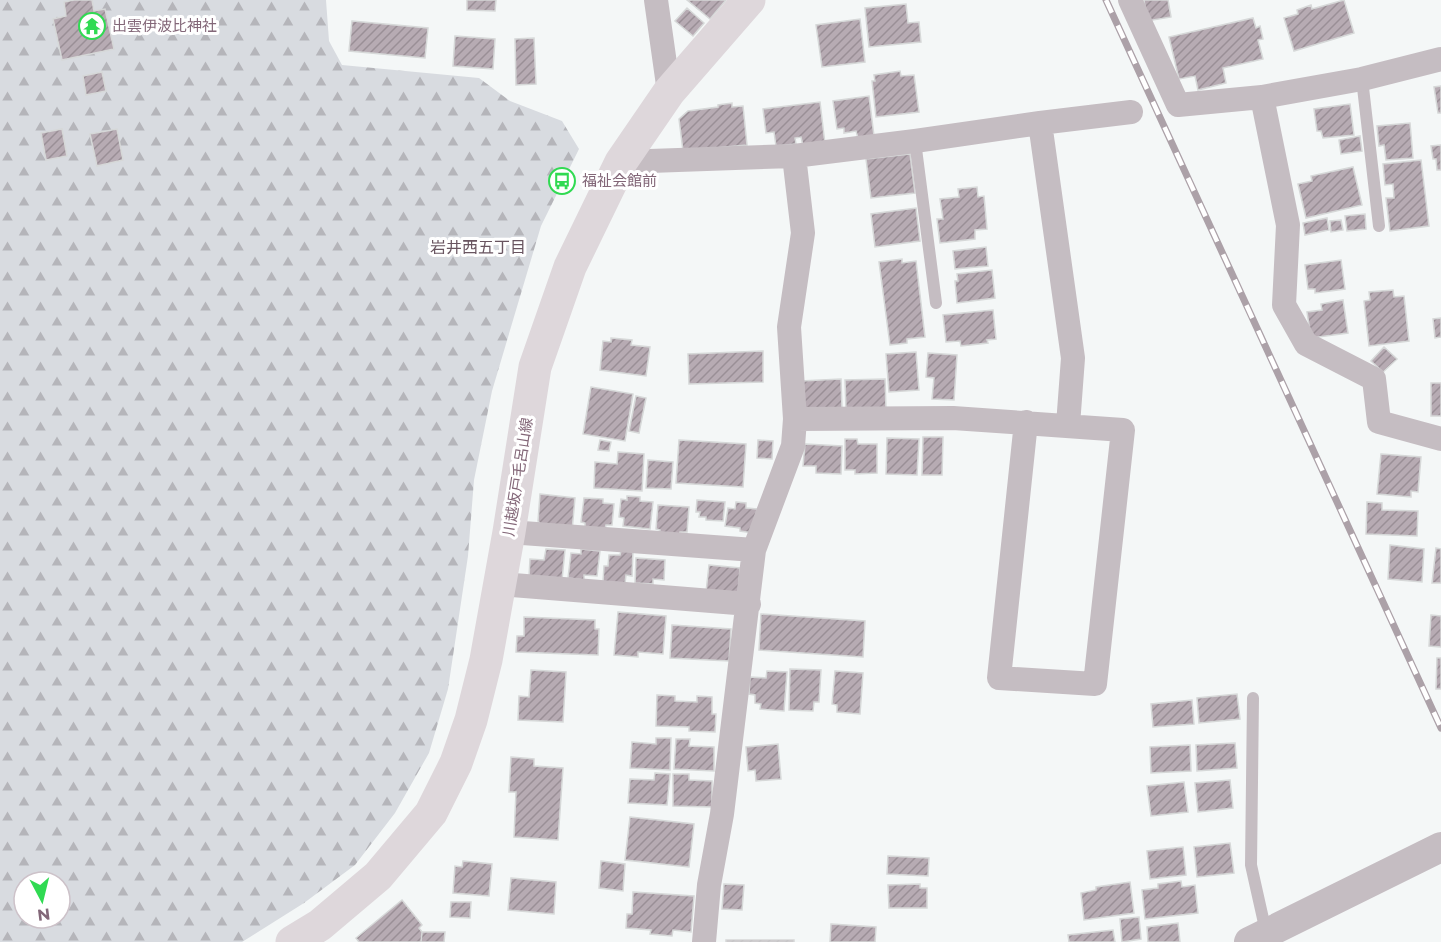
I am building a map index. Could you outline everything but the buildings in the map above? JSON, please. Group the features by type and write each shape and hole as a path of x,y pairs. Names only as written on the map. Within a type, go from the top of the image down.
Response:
{"main road":[{"name":"川越坂戸毛呂山線","path":"292,942 321,934 378,876 431,813 456,763 471,720 486,660 535,367 570,267 621,162 669,92 749,0"}],"street":[{"path":"656,0 669,92"},
{"path":"1130,0 1178,105 1262,97 1362,79 1441,59"},
{"path":"1262,97 1288,225 1284,305 1306,344 1374,379 1379,422 1441,439"},
{"path":"621,162 794,156 1131,112"},
{"path":"1040,123 1073,358 1068,425"},
{"path":"704,942 708,885 722,814 754,550 793,446 795,419 789,327 803,233 794,156"},
{"path":"795,419 953,418 1026,422 1122,430 1095,684 999,678 1026,422"},
{"path":"509,532 754,550"},
{"path":"500,584 749,604"},
{"path":"1258,938 1441,847"}],"lane":[{"path":"1362,79 1379,226"},
{"path":"915,141 936,303"},
{"path":"1253,698 1251,865 1258,938"}],"green space":[{"path":"0,0 326,0 329,41 342,65 479,78 510,101 562,121 579,149 541,226 492,391 474,480 468,556 448,689 429,753 395,813 355,865 304,903 242,942 0,942"}],"railway":[{"path":"1106,0 1441,728"}],"place":[{"name":"出雲伊波比神社","path":"92,26"},
{"name":"福祉会館前","path":"562,181"}],"district":[{"name":"岩井西五丁目","path":"478,247"}]}
